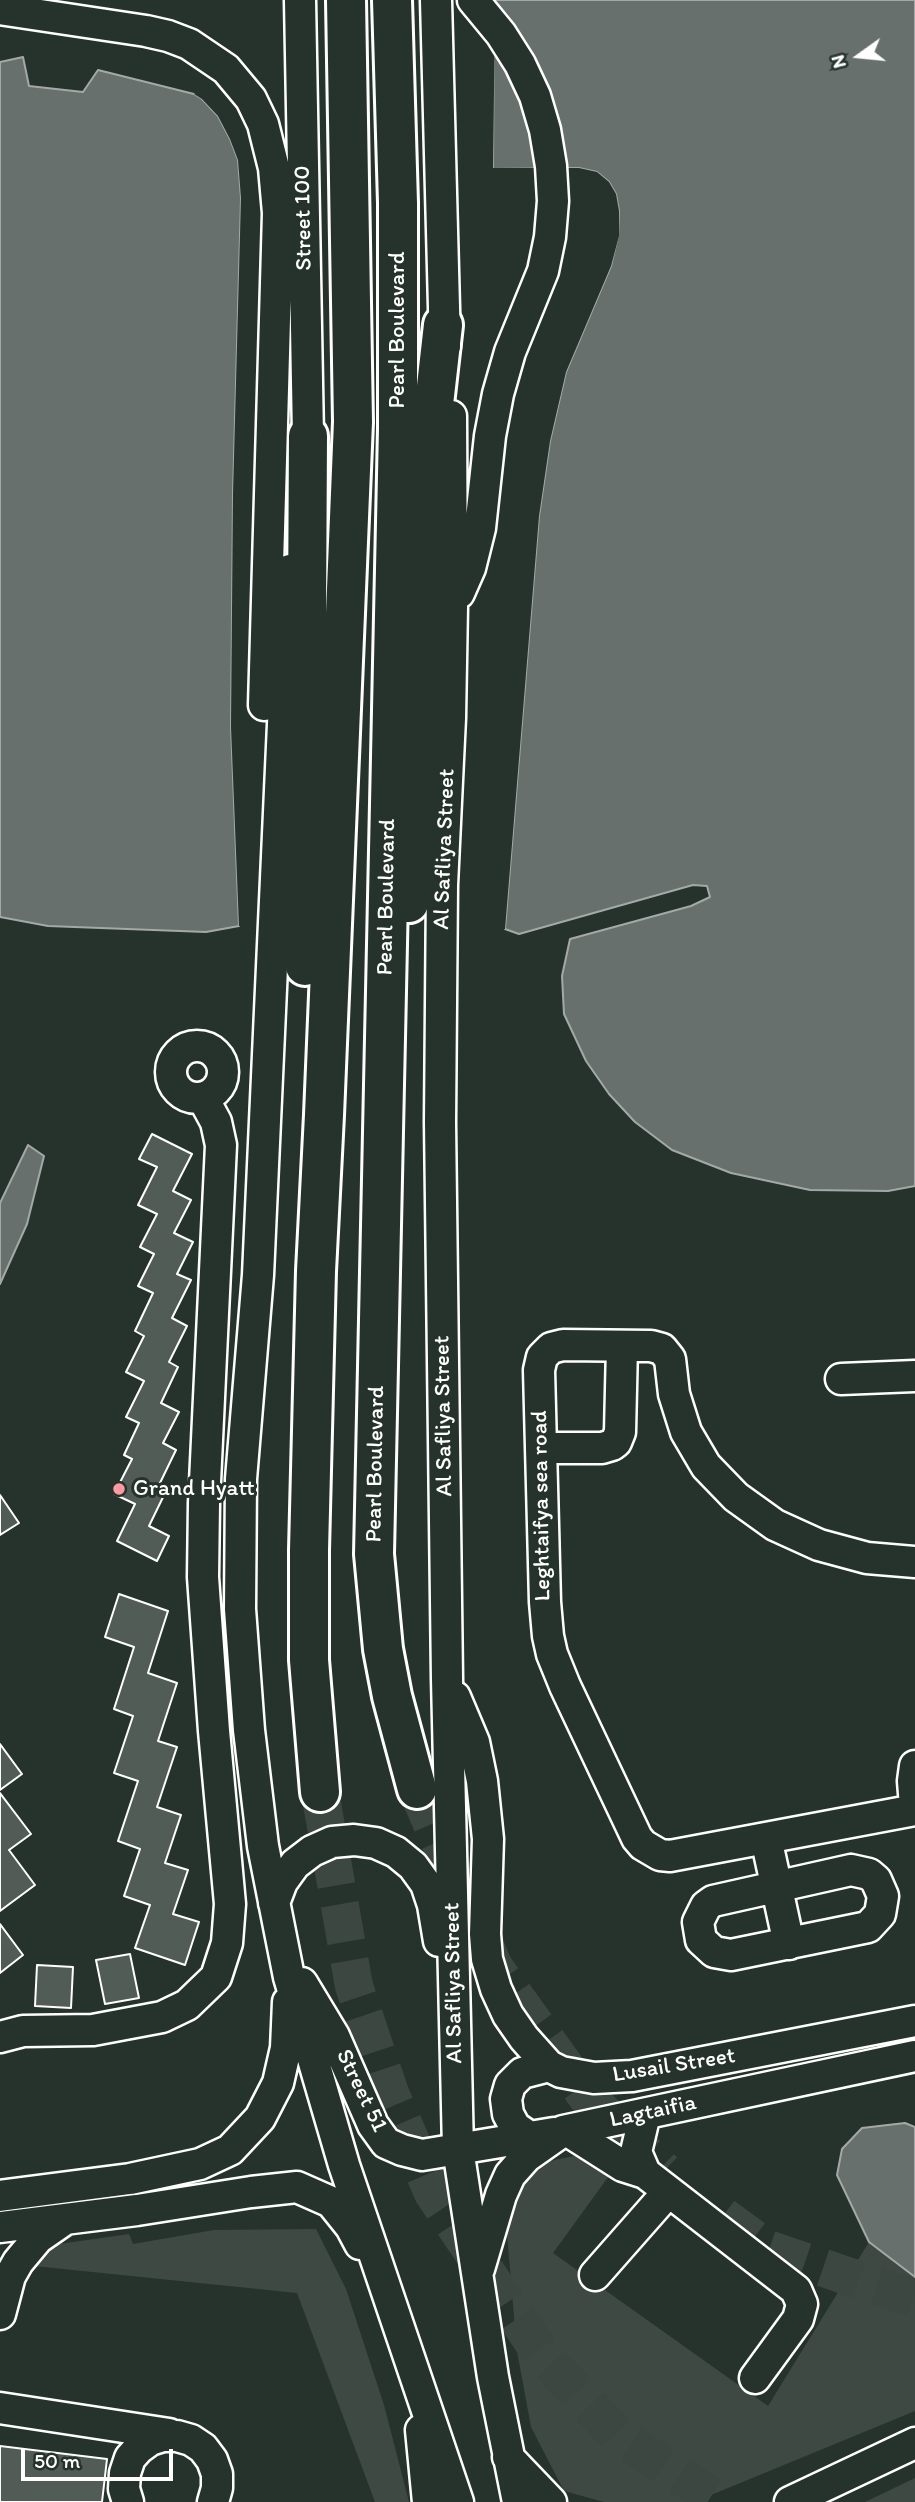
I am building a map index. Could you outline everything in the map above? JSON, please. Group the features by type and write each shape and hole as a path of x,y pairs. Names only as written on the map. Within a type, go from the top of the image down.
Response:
{"main road":[{"name":"Pearl Boulevard","path":"320,1792 309,1660 309,1550 316,1270 353,422 346,0"},
{"name":"Pearl Boulevard","path":"392,0 398,203 398,428 374,1554 383,1650 403,1743 417,1789"},
{"path":"383,1158 425,749 430,664 434,404 443,325"},
{"path":"308,436 303,1179 306,1225 316,1270"}],"street":[{"name":"Street 100","path":"300,0 308,436"},
{"path":"436,0 443,325"},
{"path":"452,606 470,568 478,538 490,436 498,394 514,342 543,271 550,237 553,201 545,130 535,96 520,64 501,34 473,0"},
{"path":"0,9 168,36 189,44 209,55 234,77 251,99 263,124 274,168 278,213 264,681 267,749 279,817"},
{"name":"Al Safliya Street","path":"443,325 453,470 450,718 442,885 440,1122 447,1679 458,2149 477,2277 518,2502"},
{"path":"308,436 291,562 258,1275 244,1429 239,1547 240,1609 249,1730 261,1834 287,1966 344,2165 458,2502"},
{"path":"8,2029 93,2030 162,2017 187,2004 216,1977 227,1943 230,1904 203,1577 221,1145 216,1122 204,1098"},
{"name":"Leghtaifya sea road","path":"915,1562 843,1553 796,1535 755,1512 706,1466 686,1432 679,1413 667,1353 657,1346 557,1346 541,1357 539,1370 545,1619 552,1654 565,1686 637,1838 651,1851 670,1856 915,1808"},
{"path":"541,1448 602,1448 616,1442 620,1432 622,1346"},
{"path":"841,1379 915,1376"},
{"path":"447,1679 474,1742 482,1781 488,1839 485,1934 490,1969 508,2015 549,2066 522,2073 510,2085 506,2099 508,2114 515,2127 528,2136"},
{"path":"915,1766 915,1808"},
{"path":"766,1838 789,1944"},
{"path":"274,1903 282,1882 295,1864 312,1851 332,1842 365,1841 396,1852 413,1866 426,1884 433,1905 455,2038"},
{"path":"860,1870 876,1880 883,1896 880,1914 867,1927 789,1944 722,1955 707,1947 698,1931 701,1914 713,1901 776,1886 860,1870"},
{"path":"4,2192 130,2179 200,2164 230,2150 260,2118 278,2083 286,2048 287,1966"},
{"name":"Street 51","path":"287,1966 334,2036 373,2125 386,2143 422,2155 566,2131"},
{"name":"Lusail Street","path":"549,2066 561,2072 594,2078 632,2076 915,2021"},
{"name":"Lagtaifia","path":"477,2277 501,2195 510,2175 526,2157 566,2131 915,2056"},
{"path":"645,2114 636,2152 656,2182"},
{"path":"566,2131 656,2182 791,2284 802,2304 798,2319 755,2378"},
{"path":"595,2275 656,2182"},
{"path":"1,2228 298,2187 331,2202 351,2227 393,2305"},
{"path":"0,2314 7,2285 18,2262 38,2238 65,2220"},
{"path":"416,2381 428,2502"},
{"path":"0,2408 191,2440 203,2448 214,2467 217,2497"},
{"path":"122,2427 130,2458"},
{"path":"128,2502 124,2489 124,2473 130,2458 150,2440 163,2435 177,2436"},
{"path":"790,2502 915,2443"},
{"path":"508,2457 551,2502"}],"shaded area":[{"path":"494,0 915,0 915,1186 888,1191 810,1190 731,1173 672,1150 635,1122 609,1094 586,1061 564,1014 562,976 570,939 691,906 710,897 707,886 693,885 519,934 505,929 539,516 550,441 566,372 611,266 618,236 619,211 616,194 609,182 597,172 579,168 493,169"},
{"path":"23,57 29,86 83,92 98,70 194,94 218,116 238,160 241,198 233,494 231,727 239,926 206,932 48,926 0,917 0,62"},
{"path":"28,1145 44,1156 27,1224 0,1284 0,1203"},
{"path":"905,2123 915,2127 915,2277 869,2242 837,2175 842,2149 862,2128"},
{"path":"584,2154 614,2169 553,2253 768,2406 869,2242 915,2277 915,2411 694,2502 604,2502 564,2491 531,2427 517,2351 506,2223 530,2165"},
{"path":"316,2229 346,2289 384,2405 409,2502 375,2502 297,2293 34,2266 52,2245 129,2234 133,2244 214,2230"},
{"path":"915,2478 915,2502 865,2502"}],"pier":[{"path":"491,0 494,0 495,15 493,168 579,168 597,172 609,182 616,194 619,211 619,236 611,266 566,372 550,441 539,516 505,929 501,929 536,516 546,441 562,371 608,265 615,236 616,211 606,184 596,176 579,171 490,170"},
{"path":"197,92 205,96 221,114 234,137 241,160 244,197 236,494 235,727 243,926 239,926 231,727 233,494 241,198 238,160 230,139 218,116 194,94"}],"building":[{"path":"152,1134 192,1154 173,1191 191,1200 174,1233 193,1242 177,1274 191,1280 172,1318 187,1326 169,1362 178,1367 161,1403 179,1412 163,1443 176,1450 159,1485 167,1489 149,1526 169,1536 157,1561 117,1541 135,1504 114,1494 132,1459 124,1455 139,1423 126,1417 144,1381 126,1372 144,1336 135,1331 153,1293 138,1286 154,1254 140,1247 157,1214 138,1205 157,1167 139,1159"},
{"path":"0,1495 19,1523 0,1535"},
{"path":"119,1594 168,1611 148,1673 177,1683 158,1741 177,1747 157,1807 181,1815 165,1863 188,1870 173,1914 199,1922 185,1965 135,1948 150,1905 124,1896 140,1849 118,1841 138,1781 114,1773 133,1716 114,1709 134,1647 105,1637"},
{"path":"0,1744 22,1774 0,1790"},
{"path":"0,1793 31,1834 9,1850 35,1885 0,1911"},
{"path":"0,1924 23,1955 0,1973"},
{"path":"130,1954 139,1998 105,2004 96,1960"},
{"path":"37,1965 73,1967 71,2008 35,2006"},
{"path":"0,2446 107,2459 102,2502 0,2502"}],"tunnel":[{"path":"417,1789 494,1967 587,2097 664,2171"},
{"path":"320,1792 354,1986 390,2093 433,2193 541,2354 617,2435 721,2502"},
{"path":"723,2216 768,2249 915,2299"}],"place":[{"name":"Grand Hyatt","path":"119,1489"}]}
